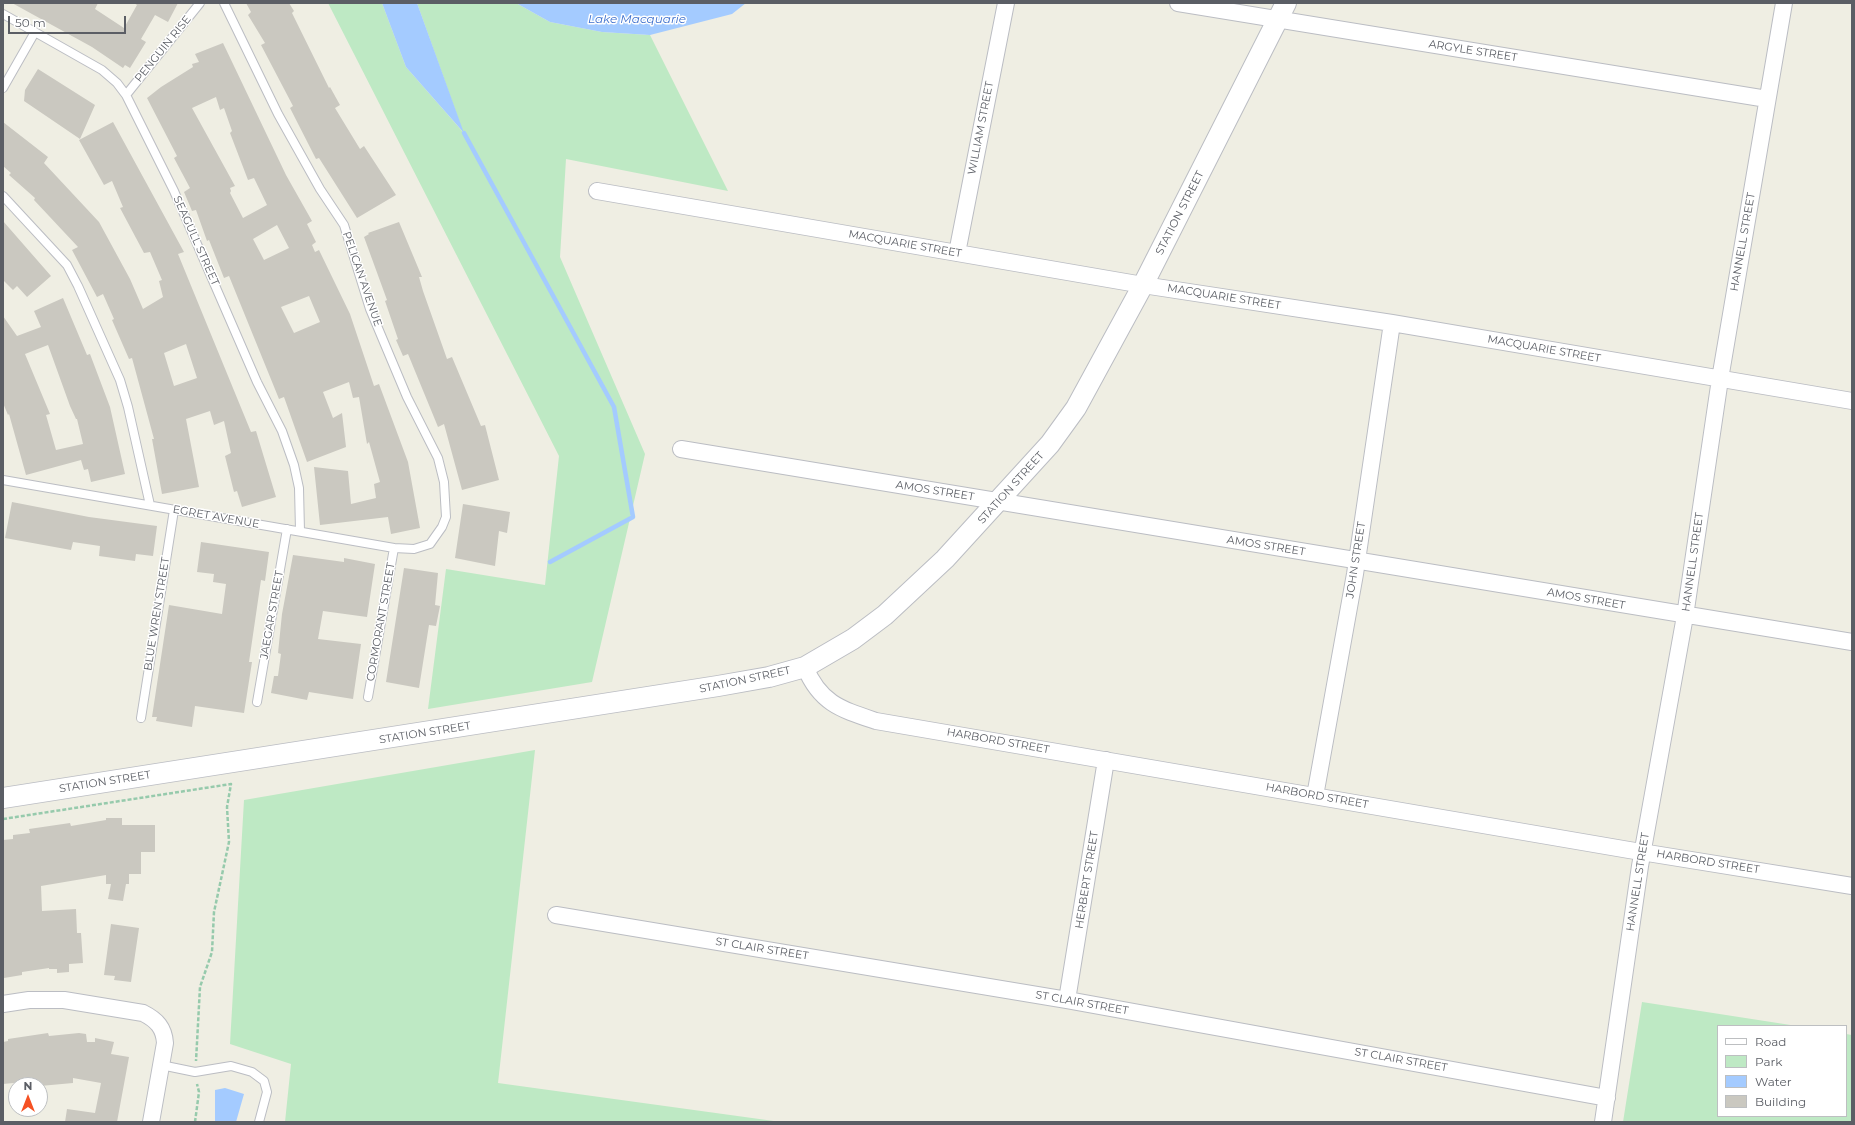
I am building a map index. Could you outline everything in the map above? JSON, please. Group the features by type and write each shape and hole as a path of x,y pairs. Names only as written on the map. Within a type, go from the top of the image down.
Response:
{"street":[{"name":"WILLIAM STREET","path":"957,253 1006,3"},
{"name":"ARGYLE STREET","path":"1178,3 1282,11 1767,99"},
{"name":"HANNELL STREET","path":"1603,1122 1642,852 1685,616 1720,379 1784,3"},
{"name":"STATION STREET","path":"3,798 667,695 769,677 805,667 853,639 885,615 945,559 1000,501 1050,444 1076,408 1143,285 1282,11"},
{"name":"MACQUARIE STREET","path":"597,192 1143,285 1392,323 1852,401"},
{"name":"JOHN STREET","path":"1315,796 1357,560 1392,323"},
{"name":"AMOS STREET","path":"681,449 1357,560 1685,616 1852,642"},
{"name":"HARBORD STREET","path":"805,667 815,688 830,702 843,710 876,721 1642,852 1852,886"},
{"name":"HERBERT STREET","path":"1067,1000 1106,760"},
{"name":"ST CLAIR STREET","path":"556,915 1067,1000 1607,1098"},
{"path":"3,1004 29,1000 64,1000 143,1013 153,1018 164,1033 165,1043 151,1122"}],"lane":[{"name":"PENGUIN RISE","path":"126,95 200,3"},
{"name":"PELICAN AVENUE","path":"224,3 278,114 320,189 344,225 370,309 407,397 438,458 444,482 446,517 436,537 430,544"},
{"name":"SEAGULL STREET","path":"3,14 102,70 117,83 126,95 174,192 257,382 282,431 294,465 299,488 300,531"},
{"path":"3,88 35,32"},
{"path":"3,196 67,265 78,286 120,380 128,408 150,505"},
{"name":"EGRET AVENUE","path":"3,480 394,548 414,549 430,544"},
{"name":"BLUE WREN STREET","path":"141,718 174,510"},
{"name":"JAEGAR STREET","path":"257,702 287,529"},
{"name":"CORMORANT STREET","path":"368,697 394,548"},
{"path":"161,1065 195,1072 231,1066 252,1072 264,1081 268,1092 259,1122"}],"path":[{"path":"3,819 231,784 227,807 229,842 214,912 212,952 200,987 198,1046 195,1072 200,1092 195,1122"}],"green space":[{"path":"328,3 382,3 406,67 463,132 417,3 516,3 550,22 602,32 650,35 728,191 566,159 560,257 645,454 592,682 428,709 446,569 545,585 559,456"},
{"path":"535,750 498,1083 781,1122 285,1122 291,1064 230,1044 244,800"},
{"path":"1642,1002 1791,1025 1717,1025 1717,1117 1847,1117 1847,1034 1852,1035 1852,1122 1623,1122"}],"water":[{"path":"382,3 417,3 464,133 406,67"},
{"name":"Lake Macquarie","path":"516,3 746,3 732,14 650,35 602,32 550,22"},
{"path":"225,1088 244,1094 236,1122 215,1122 215,1090"}],"building":[{"path":"12,3 98,3 95,9 124,28 137,5 134,3 178,3 168,22 155,15 141,39 146,42 130,68 125,65 123,68 92,47"},
{"path":"246,3 289,3 294,11 292,13 329,88 330,87 340,105 335,108 360,149 364,146 396,195 357,218 319,158 316,159 290,108 293,106 261,45 265,43 248,15 251,12"},
{"path":"223,43 286,175 312,221 307,224 316,242 312,245 315,252 319,250 350,314 374,386 379,384 408,462 420,528 391,534 388,517 320,525 314,467 348,471 351,504 376,498 374,484 380,482 369,442 367,444 359,397 353,398 349,382 323,392 333,418 342,413 346,447 307,462 284,397 279,399 229,276 224,278 209,240 207,241 196,210 192,211 184,192 190,188 174,158 177,156 147,98 161,87 193,67 192,64 199,62 195,54","holes":["216,97 220,110 224,108 232,131 230,133 248,180 254,178 267,205 243,218 230,193 230,188 235,186 192,108","277,225 289,248 264,260 253,239","309,296 320,322 294,333 281,307"]},
{"path":"38,69 95,105 80,139 24,101 25,90"},
{"path":"3,122 48,157 44,163 99,222 130,279 143,309 163,297 159,281 162,280 150,252 144,253 120,208 123,207 112,181 104,185 79,140 113,122 184,252 178,254 251,432 256,431 276,497 242,507 237,491 234,492 225,456 231,453 224,421 214,425 210,411 186,419 199,487 162,494 152,439 154,439 132,358 129,359 112,320 114,319 103,294 97,297 72,250 78,247 34,200 35,198 9,175 11,173 3,166","holes":["186,344 197,378 174,386 164,353"]},
{"path":"3,221 51,276 27,297 17,286 13,290 3,280"},
{"path":"399,222 422,277 419,277 423,291 447,359 452,357 481,426 485,425 499,480 462,490 444,424 438,427 408,354 403,356 396,340 398,339 385,301 387,300 364,237 369,234 368,233"},
{"path":"63,298 87,355 90,354 110,407 125,474 91,482 88,469 84,470 81,460 26,475 9,414 8,415 3,403 3,316 17,336 41,327 34,311","holes":["48,345 70,406 77,419 83,444 56,450 46,415 50,414 25,354"]},
{"path":"12,502 89,517 157,526 153,556 136,554 135,561 99,556 100,546 73,542 71,550 5,538"},
{"path":"463,504 510,512 507,533 499,531 495,566 455,558"},
{"path":"201,542 269,552 265,581 261,580 249,662 252,662 244,713 195,706 192,727 156,721 157,717 152,717 169,605 222,614 226,584 213,582 214,574 197,572"},
{"path":"293,555 344,562 344,558 375,564 367,617 323,611 318,639 361,644 353,699 309,692 307,700 271,693 274,676 278,676 281,654 278,653 282,614"},
{"path":"404,568 438,573 435,605 440,606 436,626 429,625 419,688 386,682"},
{"path":"106,818 122,818 122,825 155,825 155,852 141,852 141,874 129,874 129,884 126,884 123,901 108,899 111,884 106,884 106,875 41,886 42,911 76,909 77,933 81,933 83,963 69,964 69,972 57,973 57,969 49,968 22,972 22,975 4,978 3,840 13,839 13,835 30,833 29,829 70,823 71,826 106,820"},
{"path":"111,924 139,928 131,982 114,980 115,976 104,975"},
{"path":"48,1033 49,1036 79,1033 86,1034 87,1042 95,1042 95,1038 114,1042 111,1054 129,1057 117,1122 65,1122 67,1109 95,1113 101,1083 73,1078 73,1083 48,1085 48,1077 8,1077 8,1084 3,1084 3,1042 8,1041 8,1039"}],"waterway":[{"path":"464,133 614,407 633,517 550,562"}]}
